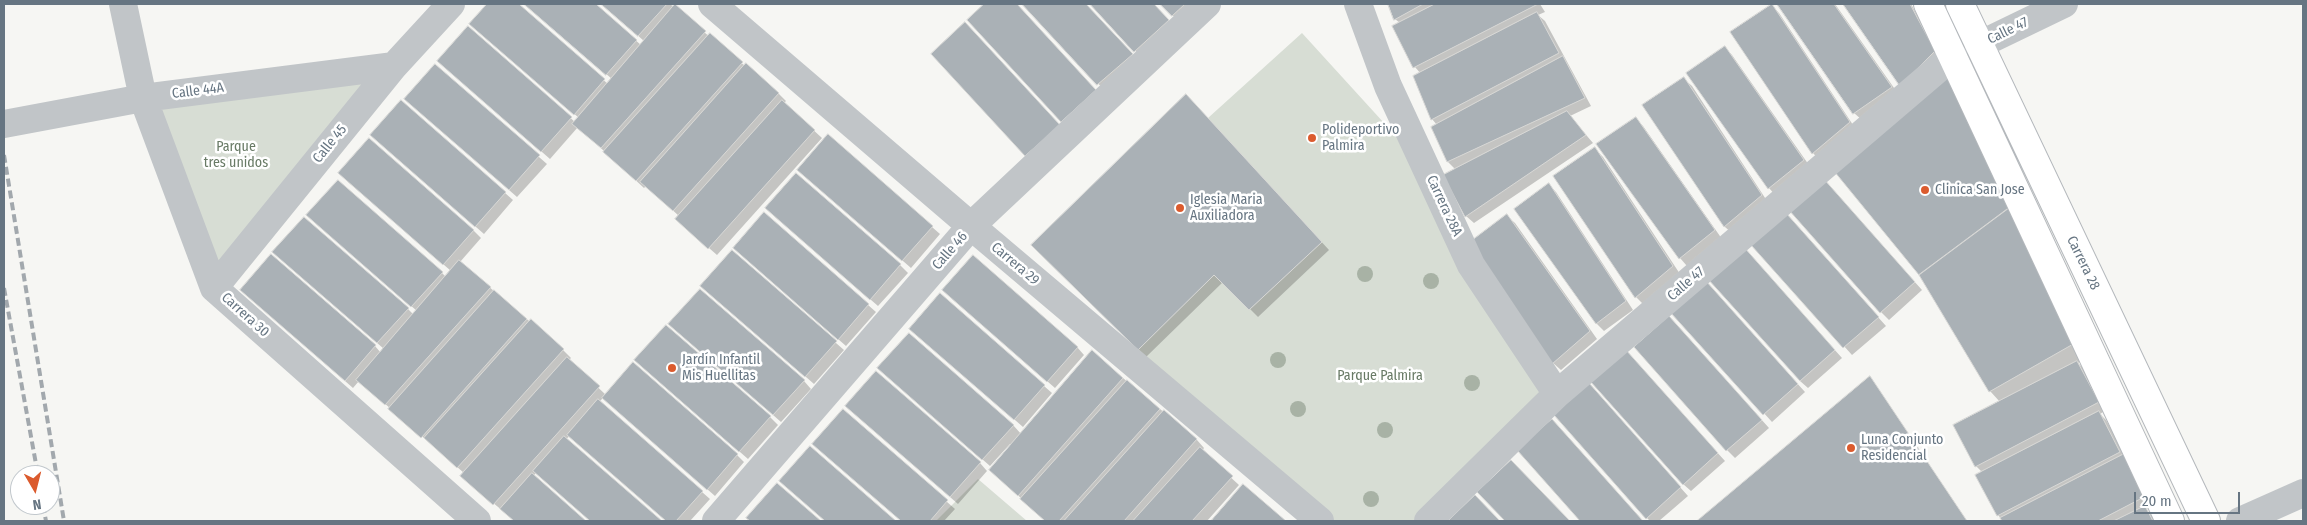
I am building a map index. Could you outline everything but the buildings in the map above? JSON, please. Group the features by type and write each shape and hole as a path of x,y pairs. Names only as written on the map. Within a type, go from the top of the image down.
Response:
{"main road":[{"path":"1928,4 2170,521"},
{"name":"Carrera 28","path":"1960,4 2206,521"}],"street":[{"name":"Carrera 30","path":"123,4 143,98 214,288 478,521"},
{"name":"Calle 45","path":"214,288 394,66 451,4"},
{"name":"Carrera 29","path":"712,4 1320,521"},
{"name":"Calle 46","path":"716,521 971,226 1207,4"},
{"name":"Carrera 28A","path":"1358,4 1388,86 1471,265 1557,394"},
{"name":"Calle 47","path":"1979,45 2064,4"},
{"name":"Calle 47","path":"1428,521 1557,394 1952,56"},
{"name":"Calle 44A","path":"4,124 143,98 394,66"},
{"path":"2240,521 2303,493"}],"green space":[{"name":"Parque Palmira","path":"1302,33 1415,157 1557,394 1428,521 1325,521 1138,350 1214,275 1249,310 1322,242 1208,118"},
{"name":"Parque tres unidos","path":"372,80 217,269 156,107"},
{"path":"978,479 1027,521 936,521"}],"railway":[{"path":"4,155 64,521"},
{"path":"4,288 36,465"},
{"path":"45,515 46,521"}],"place":[{"name":"Polideportivo Palmira","path":"1312,138"},
{"name":"Clinica San Jose","path":"1925,190"},
{"name":"Iglesia Maria Auxiliadora","path":"1180,208"},
{"name":"Jardín Infantil Mis Huellitas","path":"672,368"},
{"name":"Luna Conjunto Residencial","path":"1851,448"}]}
